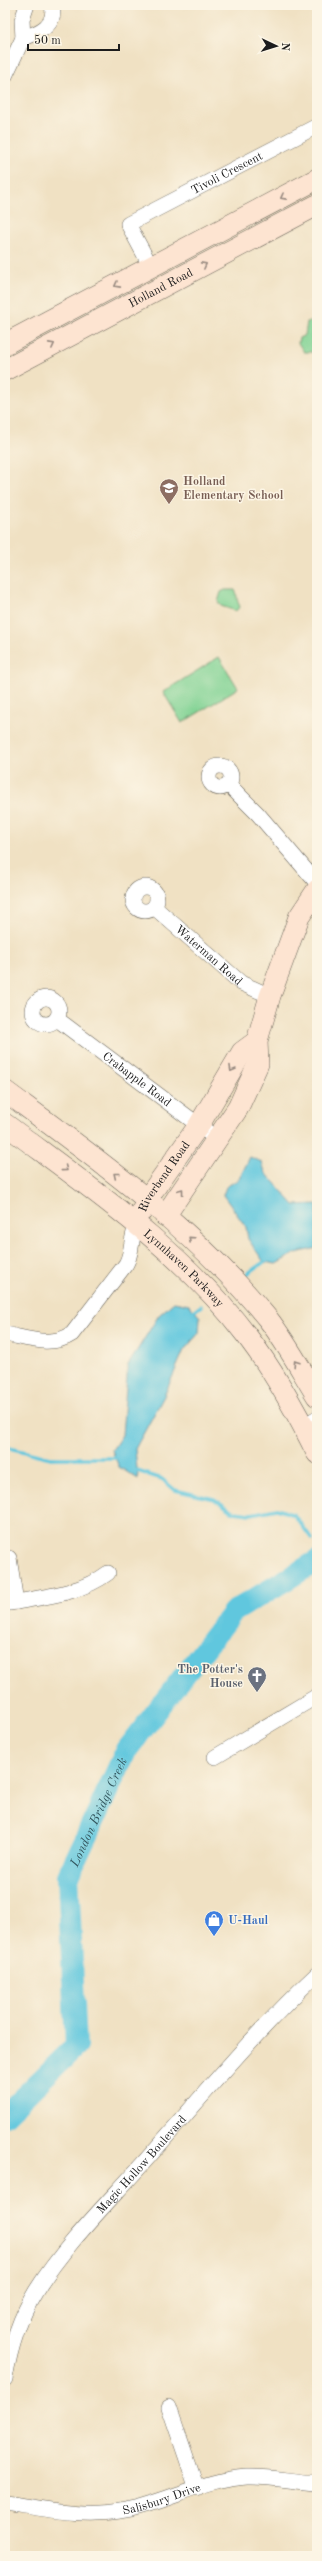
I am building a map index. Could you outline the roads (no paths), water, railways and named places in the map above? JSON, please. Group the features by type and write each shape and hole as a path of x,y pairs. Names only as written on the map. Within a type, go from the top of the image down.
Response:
{"main road":[{"name":"Holland Road","path":"5,344 317,179"},
{"name":"Holland Road","path":"5,370 317,205"},
{"name":"Riverbend Road","path":"137,1224 165,1216 238,1108 258,1064 257,1041 270,996 299,917 317,890"},
{"name":"Riverbend Road","path":"137,1224 147,1199 199,1126 242,1052 257,1041"},
{"name":"Lynnhaven Parkway","path":"5,1091 147,1199 216,1262 269,1321 317,1396"},
{"name":"Lynnhaven Parkway","path":"5,1124 137,1224 208,1292 248,1337 310,1422 317,1453"}],"street":[{"path":"5,76 23,38 22,20 27,5"},
{"path":"23,38 43,31 47,27 53,15 52,5"},
{"name":"Tivoli Crescent","path":"151,266 128,224 317,126"},
{"path":"229,785 258,814 317,883"},
{"name":"Waterman Road","path":"154,907 241,983 270,996"},
{"name":"Crabapple Road","path":"57,1019 217,1139"},
{"path":"5,1334 51,1342 64,1340 72,1334 130,1258 133,1233 137,1224"},
{"path":"9,1558 11,1603 81,1589 94,1583 108,1573"},
{"path":"215,1757 317,1696"},
{"name":"Magic Hollow Boulevard","path":"5,2379 8,2349 26,2310 50,2270 214,2084 317,1974"},
{"path":"169,2407 197,2489"},
{"name":"Salisbury Drive","path":"5,2503 76,2513 101,2513 150,2504 226,2480 246,2477 317,2483"}],"water":[{"path":"250,1157 262,1162 265,1172 294,1205 317,1204 317,1248 296,1253 276,1264 264,1262 248,1239 246,1227 223,1195 226,1187 239,1179"},
{"path":"174,1302 189,1305 200,1317 199,1333 184,1350 164,1396 135,1449 138,1479 119,1467 112,1450 122,1435 128,1365 159,1315"}],"waterway":[{"path":"247,1274 264,1262"},
{"path":"194,1311 201,1306"},
{"path":"5,1447 51,1458 115,1458"},
{"path":"137,1471 162,1479 175,1490 214,1499 234,1512 251,1514 277,1509 294,1515 312,1539"},
{"name":"London Bridge Creek","path":"5,2115 76,2046 68,1876 126,1751 233,1612 317,1561"}],"place":[{"name":"Holland Elementary School","path":"169,505"},
{"name":"The Potter's House","path":"257,1693"},
{"name":"U-Haul","path":"214,1937"}]}
